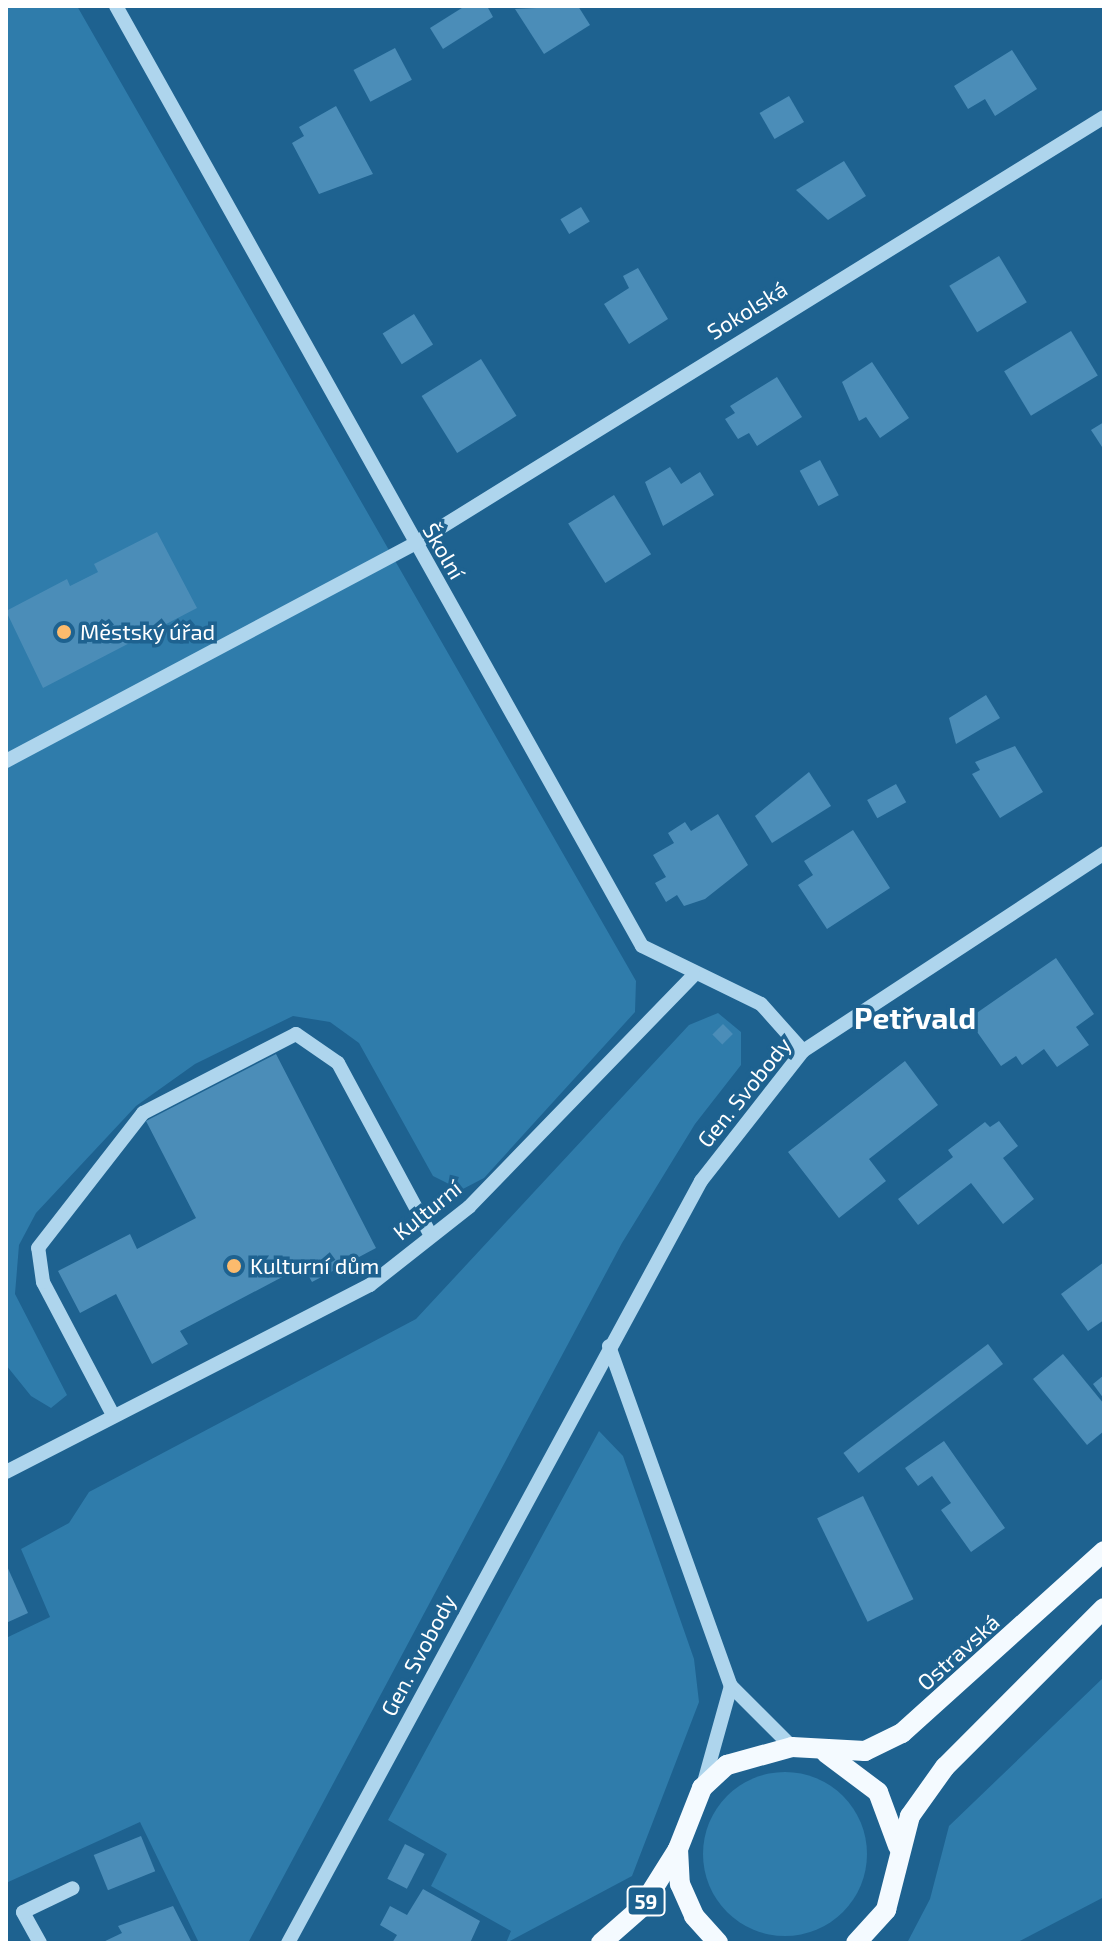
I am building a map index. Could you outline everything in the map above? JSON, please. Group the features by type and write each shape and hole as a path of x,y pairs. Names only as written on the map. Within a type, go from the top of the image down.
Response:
{"main road":[{"name":"Ostravská","path":"702,1788 748,1756 792,1747 826,1753 865,1751 902,1733 1104,1551"},
{"path":"863,1940 886,1910 910,1816 945,1767 1104,1608"},
{"name":"Ostravská","path":"826,1753 878,1792 899,1852"},
{"path":"702,1788 678,1849 680,1884 694,1916 718,1943"},
{"name":"59","path":"601,1943 641,1908 678,1849"}],"street":[{"name":"Školní","path":"116,6 414,544 642,946 694,975 761,1004 803,1051"},
{"name":"Sokolská","path":"6,761 414,544 1104,117"},
{"name":"Gen. Svobody","path":"288,1943 701,1181 803,1051 1104,853"},
{"name":"Kulturní","path":"6,1472 370,1285 469,1207 694,975"},
{"path":"113,1415 43,1282 38,1248 143,1113 296,1034 338,1063 431,1236"},
{"path":"609,1346 731,1686 792,1747"},
{"path":"702,1788 731,1686"},
{"path":"40,1943 23,1912 73,1888"}],"shaded area":[{"path":"6,6 77,6 636,981 635,1012 484,1178 461,1190 433,1176 359,1043 330,1022 293,1016 195,1064 136,1106 36,1213 19,1245 15,1294 67,1395 51,1408 31,1396 6,1365"},
{"path":"718,1013 741,1032 741,1065 695,1124 622,1243 248,1943 199,1943 140,1822 6,1883 6,1638 50,1617 21,1549 69,1523 89,1492 416,1319 689,1025"},
{"path":"599,1431 623,1456 694,1659 699,1702 632,1876 506,1943 511,1931 431,1886 447,1854 388,1820"},
{"path":"1104,1677 1104,1897 1016,1943 907,1943 930,1899 949,1826"},
{"path":"785,1772 816,1778 843,1796 861,1823 867,1854 861,1885 843,1912 816,1930 785,1936 754,1930 727,1912 709,1885 703,1854 709,1823 727,1796 754,1778"}],"building":[{"path":"465,6 487,6 493,17 443,49 430,28"},
{"path":"578,6 590,25 544,54 515,9"},
{"path":"395,48 412,80 370,102 354,70"},
{"path":"1012,50 1037,89 995,116 985,99 968,109 954,86"},
{"path":"789,96 804,122 775,139 760,113"},
{"path":"336,106 373,174 319,194 292,143 304,136 299,127"},
{"path":"844,161 866,196 828,220 796,190"},
{"path":"581,207 590,222 569,234 560,219"},
{"path":"999,256 1027,302 977,332 949,286"},
{"path":"638,268 668,319 629,344 604,304 629,288 623,276"},
{"path":"414,314 433,345 402,364 383,334"},
{"path":"1071,331 1098,376 1031,416 1004,371"},
{"path":"481,359 517,416 457,453 422,396"},
{"path":"872,362 909,418 880,438 866,417 859,421 842,382"},
{"path":"777,377 802,417 757,446 749,433 738,439 725,419 735,413 730,406"},
{"path":"1104,422 1104,450 1091,430"},
{"path":"820,460 839,495 818,506 800,471"},
{"path":"670,467 681,484 700,472 714,495 663,526 645,482"},
{"path":"614,495 651,554 605,583 568,524"},
{"path":"157,532 197,608 43,688 6,611 67,579 70,586 98,572 94,564"},
{"path":"986,695 1000,718 956,744 949,718"},
{"path":"1015,746 1043,792 1000,818 972,774 980,770 975,762"},
{"path":"809,772 831,806 772,843 755,816"},
{"path":"896,784 906,802 877,818 867,800"},
{"path":"718,814 748,865 705,899 684,906 677,895 666,902 655,883 666,877 653,855 674,843 668,833 685,822 691,831"},
{"path":"853,830 890,888 827,929 798,885 813,875 804,861"},
{"path":"1056,958 1094,1014 1076,1027 1089,1045 1057,1067 1044,1049 1022,1065 1016,1056 1001,1066 968,1019"},
{"path":"723,1024 733,1034 722,1045 712,1035"},
{"path":"276,1054 376,1248 312,1282 303,1266 180,1331 188,1344 152,1364 116,1294 80,1313 58,1271 130,1234 137,1249 196,1218 146,1121"},
{"path":"905,1061 938,1105 869,1159 886,1181 839,1218 788,1152"},
{"path":"999,1121 1018,1146 1003,1158 1034,1199 1003,1224 971,1183 918,1225 898,1199 953,1157 948,1150 985,1122 990,1127"},
{"path":"1104,1262 1104,1320 1088,1331 1061,1294"},
{"path":"988,1344 1003,1364 858,1473 843,1453"},
{"path":"1063,1354 1104,1404 1104,1431 1087,1445 1033,1379"},
{"path":"1104,1375 1104,1399 1093,1384"},
{"path":"944,1441 1005,1528 971,1552 941,1510 951,1503 932,1476 918,1486 905,1468"},
{"path":"863,1496 913,1599 868,1622 817,1518"},
{"path":"6,1564 28,1613 6,1623"},
{"path":"141,1836 155,1871 108,1890 94,1855"},
{"path":"405,1844 425,1854 407,1889 387,1879"},
{"path":"423,1889 480,1921 470,1943 392,1943 397,1935 380,1925 390,1906 407,1915"},
{"path":"173,1906 192,1943 101,1943 122,1933 118,1926"}],"place":[{"name":"Městský úřad","path":"64,632"},
{"name":"Kulturní dům","path":"234,1266"}],"district":[{"name":"Petřvald","path":"915,1017"}]}
